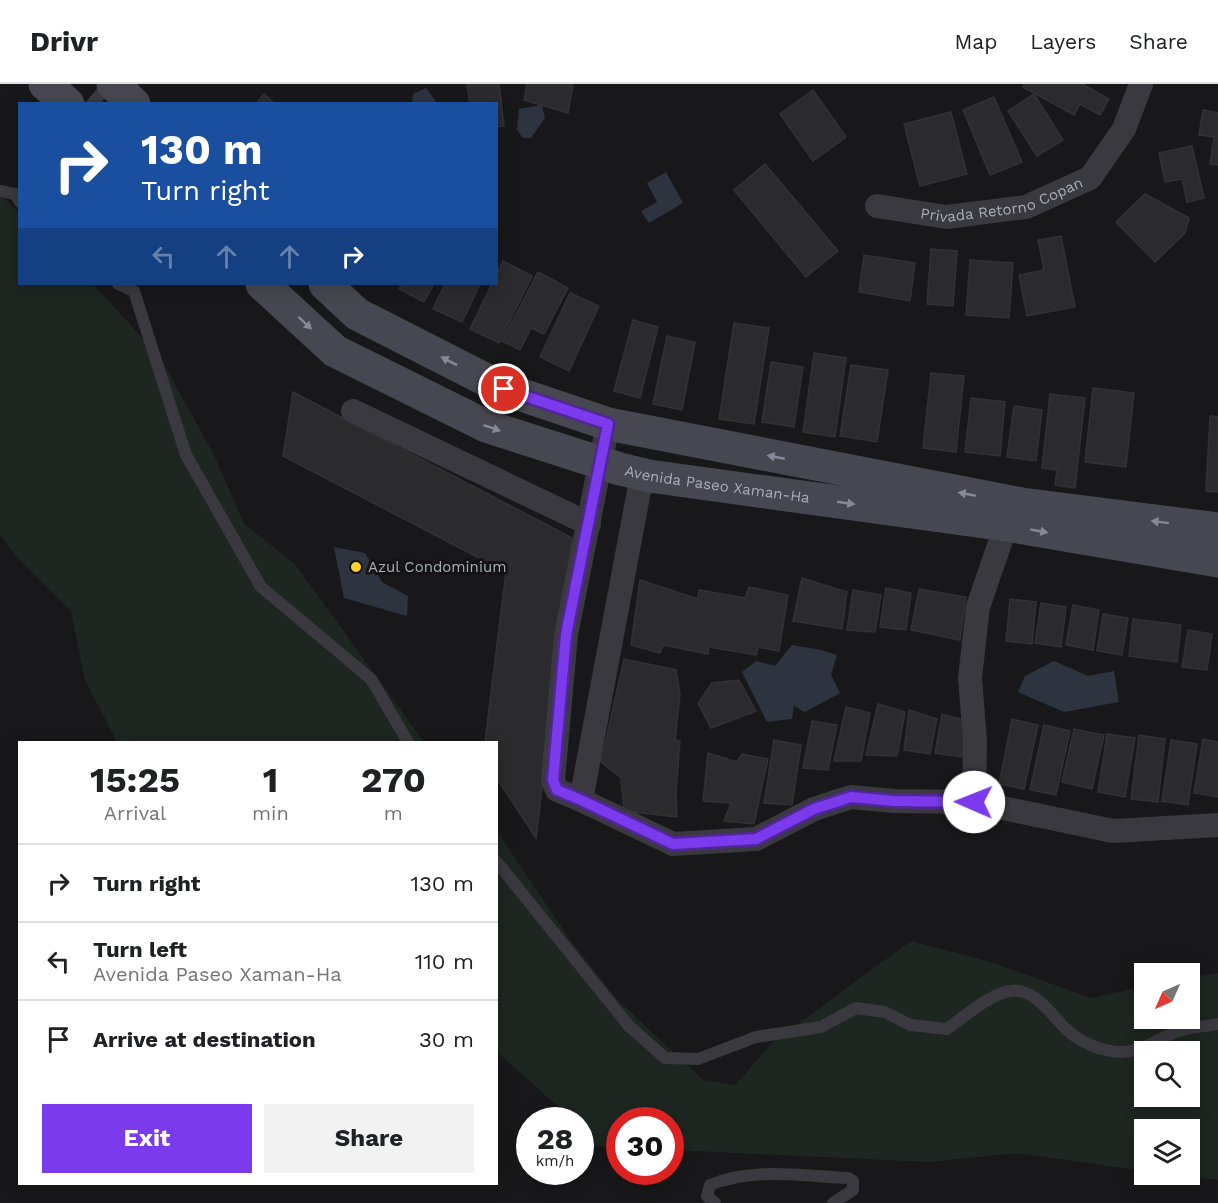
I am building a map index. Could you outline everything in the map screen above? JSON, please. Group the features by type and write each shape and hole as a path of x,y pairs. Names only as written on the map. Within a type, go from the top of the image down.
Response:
{"main road":[{"path":"45,84 66,102"},
{"path":"111,84 132,102"},
{"name":"Avenida Paseo Xaman-Ha","path":"263,285 334,351 486,426 649,476 1006,525 1218,561"},
{"path":"326,285 357,314 504,389 608,424 1022,504 1218,529"}],"street":[{"name":"Privada Retorno Copan","path":"877,206 946,217 1026,207 1090,178 1124,129 1141,84"},
{"path":"353,411 589,524"},
{"path":"608,424 566,635 553,780 557,790 673,844 756,839 814,809 851,797 894,801 974,802 1113,831 1218,825"},
{"path":"581,800 639,491 649,476"},
{"path":"974,802 975,741 970,678 978,607 1006,525"}],"lane":[{"path":"29,84 59,102"},
{"path":"94,102 111,84"},
{"path":"0,191 15,194 18,199"},
{"path":"120,285 134,291 186,455 261,587 371,679 407,741"},
{"path":"498,863 629,1026 665,1058 698,1059 756,1037 821,1027 856,1008 885,1012 910,1025 947,1029 988,1000 1010,991 1028,993 1053,1014 1068,1031 1091,1046 1122,1052 1154,1044 1175,1032 1218,1023"},
{"path":"716,1203 707,1196 710,1185 726,1179 775,1174 848,1178 853,1181 853,1190 833,1203"}],"shaded area":[{"path":"426,88 436,102 412,102 413,94"},
{"path":"542,105 545,118 531,138 523,138 517,130 519,109"},
{"path":"666,172 683,203 649,223 641,211 657,202 647,183"},
{"path":"0,194 18,211 18,285 94,285 160,357 214,455 244,524 295,564 423,741 116,741 85,680 71,611 18,558 0,535"},
{"name":"Azul Condominium","path":"334,547 365,553 382,582 408,596 407,616 344,598"},
{"path":"792,645 837,655 831,675 840,693 805,712 794,706 792,719 767,722 742,672 756,661 775,666"},
{"path":"1054,661 1088,676 1114,671 1119,702 1064,712 1018,692 1025,676"},
{"path":"498,833 569,938 616,998 703,1080 735,1085 773,1042 911,941 991,962 1091,998 1134,989 1134,1029 1200,1029 1200,976 1218,973 1218,1180 1200,1178 1200,1119 1134,1119 1134,1170 1017,1153 930,1162 684,1151 684,1107 606,1107 606,1146 594,1146 594,1107 558,1107 498,1053"}],"building":[{"path":"467,84 499,84 504,126 498,127 498,102 470,102"},
{"path":"527,84 573,84 568,113 524,100"},
{"path":"1024,84 1082,84 1109,99 1100,115 1080,104 1074,115 1023,87"},
{"path":"813,90 846,137 813,161 780,114"},
{"path":"264,94 273,102 258,102"},
{"path":"1034,94 1063,140 1037,156 1008,111"},
{"path":"994,97 1022,162 990,175 963,110"},
{"path":"1203,110 1218,113 1218,165 1210,164 1214,137 1199,135"},
{"path":"951,112 967,174 920,186 904,124"},
{"path":"1192,146 1204,198 1187,202 1182,179 1165,182 1159,153"},
{"path":"765,164 838,251 806,277 734,190"},
{"path":"1145,194 1189,218 1185,233 1155,262 1116,222"},
{"path":"1061,236 1075,307 1027,316 1019,275 1044,270 1038,240"},
{"path":"931,249 957,251 953,306 927,304"},
{"path":"864,255 915,263 910,301 859,292"},
{"path":"970,260 1013,263 1009,318 966,315"},
{"path":"503,261 532,276 499,343 470,329 492,285 498,285 498,271"},
{"path":"538,272 568,288 544,334 531,328 520,350 502,341"},
{"path":"401,285 433,285 424,302 399,289"},
{"path":"445,285 480,285 462,322 433,309"},
{"path":"570,293 599,306 569,371 540,357"},
{"path":"633,320 658,327 640,398 614,391"},
{"path":"734,323 769,328 754,424 719,419"},
{"path":"667,336 695,342 682,410 653,404"},
{"path":"814,353 846,358 835,437 803,432"},
{"path":"771,362 803,367 794,427 762,422"},
{"path":"851,365 888,370 877,442 840,436"},
{"path":"931,373 964,376 956,452 923,448"},
{"path":"1093,388 1134,393 1126,467 1085,462"},
{"name":"Azul Condominium","path":"293,392 572,538 536,838 498,780 498,741 485,741 506,572 283,456"},
{"path":"1050,394 1085,398 1075,488 1055,485 1057,470 1042,468"},
{"path":"971,398 1005,402 1000,456 965,452"},
{"path":"1014,406 1042,410 1036,461 1007,457"},
{"path":"1210,416 1218,417 1218,492 1206,491"},
{"path":"802,578 847,592 842,629 793,621"},
{"path":"640,580 698,599 699,590 745,598 749,587 788,595 779,651 758,647 756,655 709,647 708,654 663,645 660,653 631,645"},
{"path":"886,588 911,593 906,630 880,627"},
{"path":"919,589 966,597 960,640 911,630"},
{"path":"853,590 881,595 875,632 847,630"},
{"path":"1010,599 1036,602 1032,644 1006,641"},
{"path":"1041,603 1066,607 1061,647 1035,643"},
{"path":"1073,605 1099,610 1093,650 1066,645"},
{"path":"1103,614 1128,618 1122,655 1097,651"},
{"path":"1133,619 1181,625 1177,662 1129,656"},
{"path":"1188,630 1212,634 1207,670 1182,667"},
{"path":"624,659 676,670 680,694 675,740 680,741 676,791 677,817 624,811 621,778 601,762"},
{"path":"739,680 756,711 711,728 698,703 712,683"},
{"path":"878,704 905,712 897,756 866,755"},
{"path":"846,707 870,713 861,761 834,761"},
{"path":"909,710 937,719 930,754 904,750"},
{"path":"942,714 967,721 962,757 935,753"},
{"path":"1012,719 1038,725 1024,789 999,784"},
{"path":"812,721 837,725 828,770 803,768"},
{"path":"1044,725 1070,731 1056,795 1030,790"},
{"path":"1074,729 1104,735 1092,789 1062,782"},
{"path":"1107,734 1135,738 1125,797 1098,792"},
{"path":"1139,735 1165,739 1158,802 1131,799"},
{"path":"1203,739 1218,742 1218,797 1194,793"},
{"path":"774,740 801,745 792,805 764,803"},
{"path":"1171,740 1197,744 1188,805 1162,801"},
{"path":"708,753 737,762 742,754 768,759 754,824 724,821 731,803 703,801"}],"place":[{"name":"Azul Condominium","path":"356,567"}],"route":[{"path":"504,389 608,424 566,635 553,780 557,790 673,844 756,839 814,809 851,797 894,801 974,802"}]}
